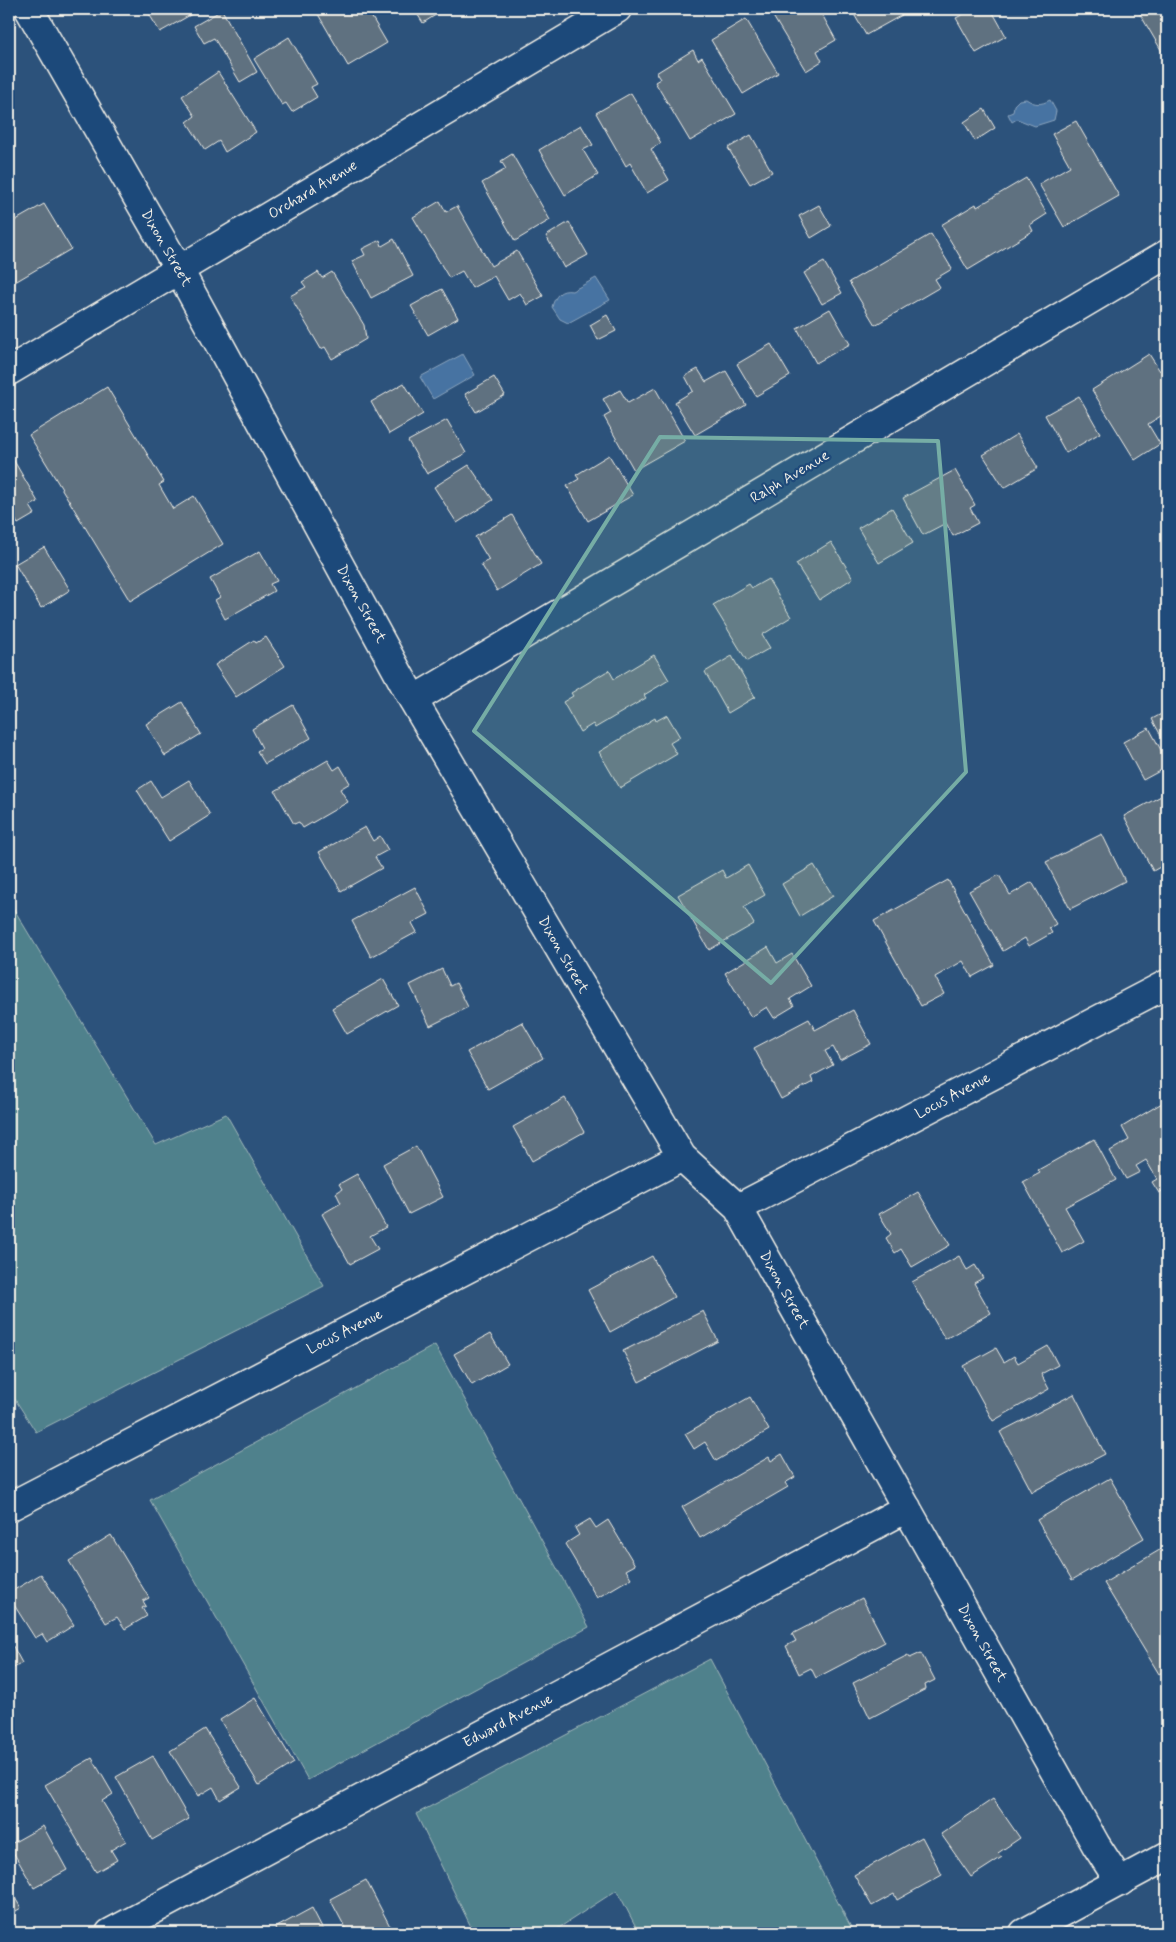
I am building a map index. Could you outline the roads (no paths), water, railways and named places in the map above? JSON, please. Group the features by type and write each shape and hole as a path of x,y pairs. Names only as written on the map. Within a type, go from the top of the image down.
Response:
{"street":[{"name":"Dixon Street","path":"29,9 179,270 413,700 682,1157 738,1208 1096,1845 1120,1882"},
{"name":"Orchard Avenue","path":"9,371 617,9"},
{"name":"Ralph Avenue","path":"413,700 1167,254"},
{"name":"Locus Avenue","path":"738,1208 1167,984"},
{"name":"Locus Avenue","path":"9,1507 682,1157"},
{"name":"Edward Avenue","path":"110,1933 907,1508"},
{"path":"1024,1933 1167,1856"}],"water":[{"path":"1026,99 1038,104 1050,100 1056,111 1054,120 1035,126 1017,119 1012,122 1008,114 1013,112 1014,105 1019,100"},
{"path":"596,278 610,300 568,323 560,319 552,307 559,294 564,291 572,291"},
{"path":"463,354 475,375 433,399 420,377"}]}
